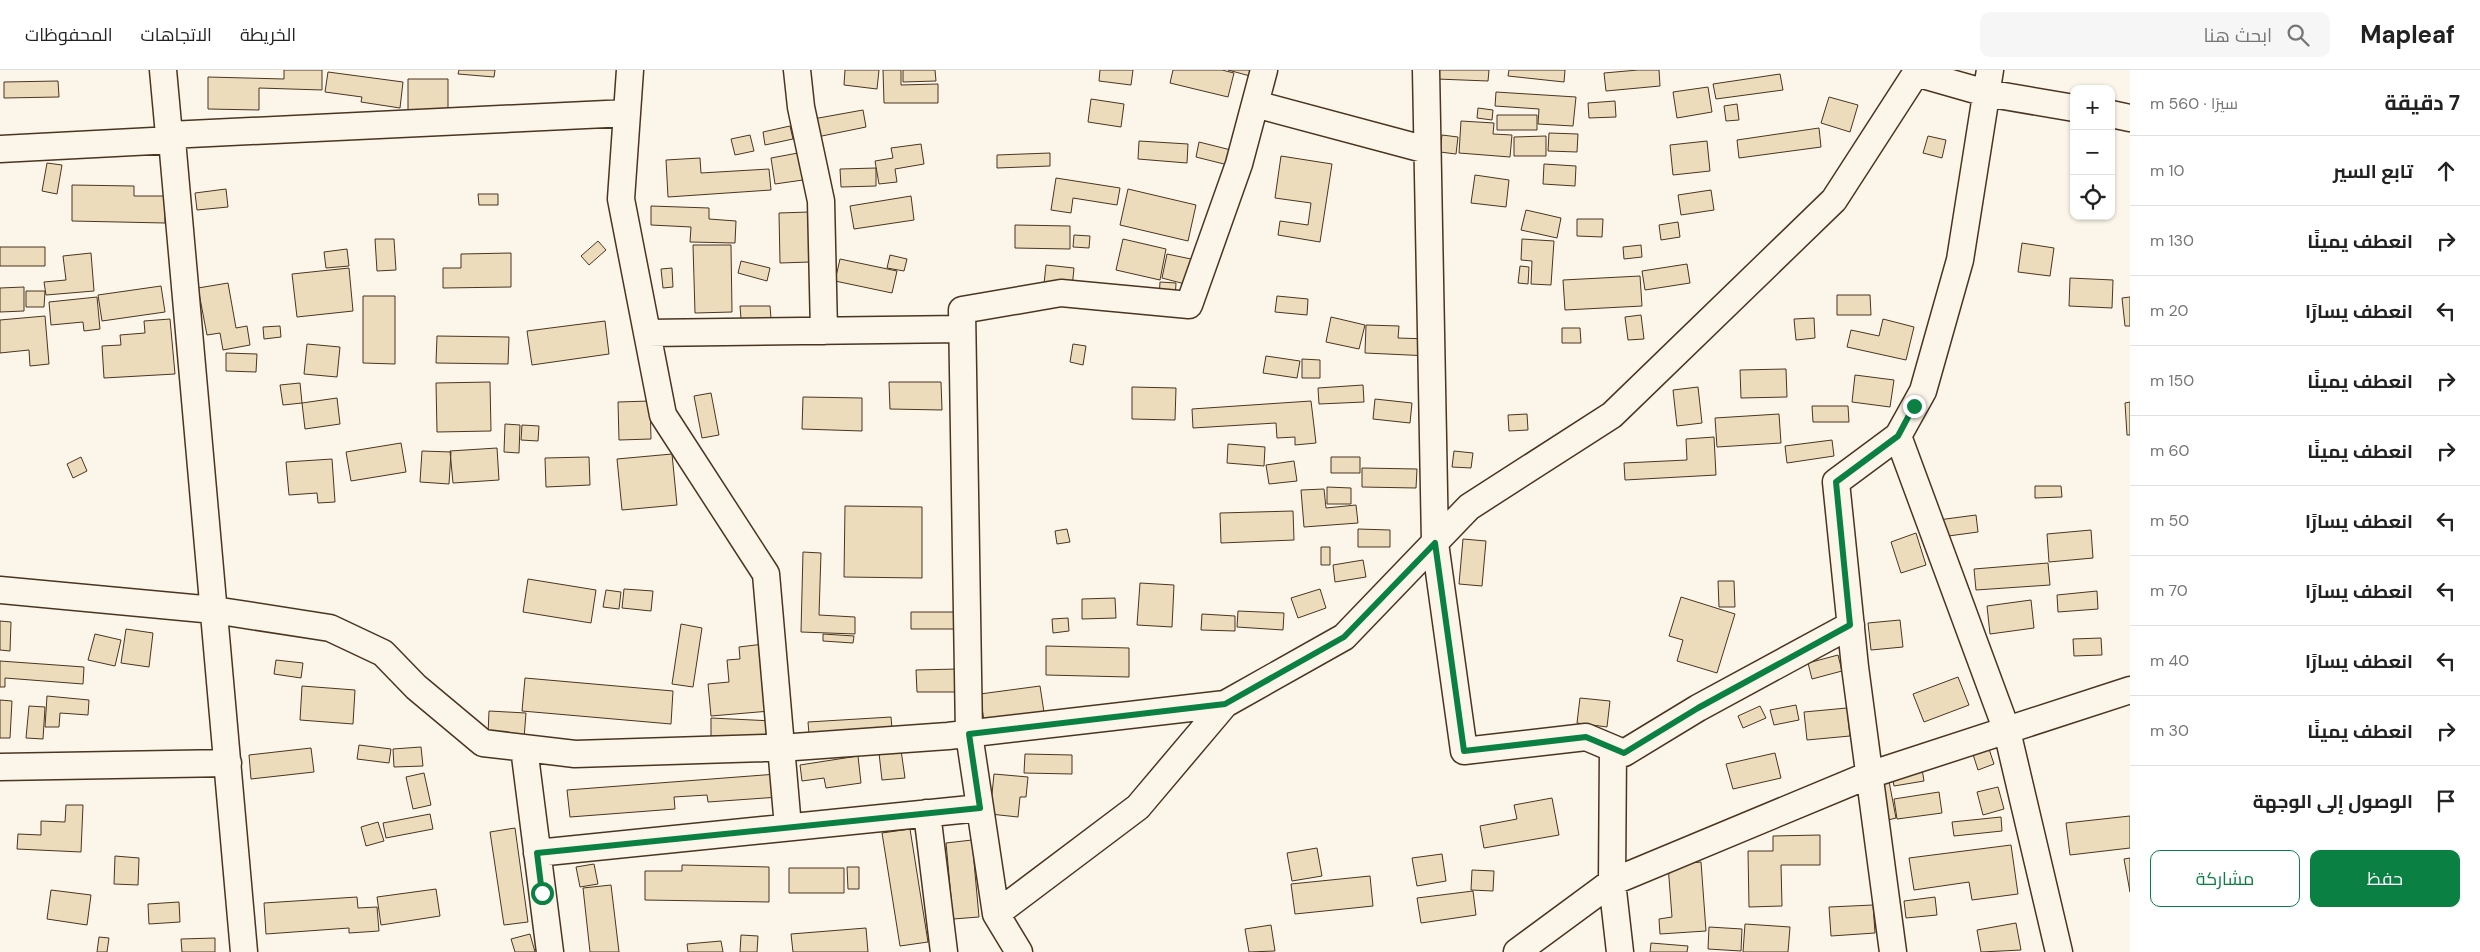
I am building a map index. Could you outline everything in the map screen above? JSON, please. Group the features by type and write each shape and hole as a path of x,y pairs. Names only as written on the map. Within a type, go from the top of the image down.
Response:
{"street":[{"path":"163,70 244,952"},
{"path":"630,70 622,199 663,415 766,574 788,827"},
{"path":"797,70 801,107 821,201 824,331"},
{"path":"1018,952 996,914 969,734 962,310 1061,293 1189,304 1239,164 1264,70"},
{"path":"1426,70 1435,543 1464,751 1586,737 1624,753 1698,708 1850,625"},
{"path":"996,914 1138,806 1225,704 1344,637 1470,507 1612,415 1834,200 1917,72 1988,81 2070,107"},
{"path":"1893,952 1850,625 1836,482 1898,436 1922,391 1960,260 1988,81"},
{"path":"1255,104 1427,150"},
{"path":"0,149 627,113"},
{"path":"2115,115 2130,118"},
{"path":"647,333 962,329"},
{"path":"1898,436 2007,730 2059,952"},
{"path":"0,590 214,610 330,628 383,653 416,688 483,743 575,754 781,747 969,734 1225,704"},
{"path":"1517,952 1612,882 1869,775 2130,690"},
{"path":"524,748 550,952"},
{"path":"1613,749 1612,882 1620,952"},
{"path":"0,767 228,762"},
{"path":"537,853 980,808"},
{"path":"927,813 944,952"}],"building":[{"path":"284,70 322,70 322,90 259,88 259,110 208,109 208,77 284,79"},
{"path":"459,70 495,70 494,77 458,74"},
{"path":"845,70 879,70 877,89 844,85"},
{"path":"883,70 901,70 901,85 938,84 938,103 884,103"},
{"path":"903,70 935,70 936,81 903,82"},
{"path":"1100,70 1133,70 1131,85 1099,81"},
{"path":"1173,70 1222,70 1234,73 1228,97 1170,83"},
{"path":"1228,70 1251,70 1250,76"},
{"path":"1437,70 1489,70 1488,81 1437,79"},
{"path":"1509,70 1565,70 1564,82 1508,76"},
{"path":"1659,70 1660,86 1606,91 1604,73"},
{"path":"328,72 403,82 400,108 361,102 362,97 325,92"},
{"path":"1780,74 1783,90 1716,99 1713,84"},
{"path":"408,79 448,79 448,110 408,110"},
{"path":"58,81 59,97 4,98 4,82"},
{"path":"1708,87 1712,112 1677,118 1673,92"},
{"path":"1496,92 1576,97 1573,126 1538,124 1539,109 1495,106"},
{"path":"1829,97 1858,105 1850,132 1821,123"},
{"path":"1091,99 1124,104 1121,127 1088,122"},
{"path":"1615,101 1616,117 1589,118 1588,103"},
{"path":"1737,104 1739,120 1726,121 1724,106"},
{"path":"1478,108 1493,110 1492,120 1477,118"},
{"path":"863,110 866,127 817,137 813,119"},
{"path":"1497,115 1537,115 1537,130 1497,130"},
{"path":"1461,121 1494,123 1493,134 1512,135 1510,157 1459,153"},
{"path":"790,126 793,139 765,145 763,132"},
{"path":"1819,128 1821,147 1739,158 1737,140"},
{"path":"1549,133 1578,134 1577,152 1548,151"},
{"path":"750,135 754,151 735,155 731,139"},
{"path":"1442,135 1458,137 1456,154 1440,152"},
{"path":"1546,136 1546,156 1514,156 1514,137"},
{"path":"1928,136 1946,140 1942,158 1923,153"},
{"path":"1139,141 1188,144 1187,163 1138,159"},
{"path":"1707,141 1710,171 1673,175 1670,145"},
{"path":"1199,142 1231,150 1228,165 1196,157"},
{"path":"921,144 924,164 895,169 897,182 879,184 875,161 893,158 891,148"},
{"path":"798,153 803,180 775,184 771,158"},
{"path":"1050,153 1050,166 997,168 997,155"},
{"path":"1281,156 1332,164 1320,242 1278,235 1280,221 1308,225 1311,203 1275,198"},
{"path":"700,158 701,173 769,169 771,190 668,197 666,160"},
{"path":"47,163 62,165 57,194 42,191"},
{"path":"1544,164 1576,166 1575,186 1543,184"},
{"path":"876,168 876,186 841,187 840,169"},
{"path":"1475,175 1509,180 1506,207 1471,203"},
{"path":"1056,178 1120,188 1117,205 1073,198 1071,213 1051,210"},
{"path":"72,185 134,186 134,196 165,196 165,223 72,221"},
{"path":"226,189 228,207 197,210 195,193"},
{"path":"1128,189 1196,205 1188,241 1120,225"},
{"path":"1711,190 1714,210 1681,215 1678,195"},
{"path":"478,194 498,194 498,205 479,205"},
{"path":"911,196 914,220 854,229 850,206"},
{"path":"651,206 709,208 709,219 736,221 735,243 690,242 691,227 651,225"},
{"path":"1526,210 1561,218 1557,238 1521,230"},
{"path":"809,212 810,262 780,263 779,213"},
{"path":"1577,219 1603,219 1602,237 1577,236"},
{"path":"1678,222 1680,237 1661,240 1659,225"},
{"path":"1015,225 1070,226 1070,249 1015,248"},
{"path":"1074,235 1090,236 1089,248 1073,247"},
{"path":"375,239 394,239 396,270 377,271"},
{"path":"1123,239 1166,249 1160,280 1116,270"},
{"path":"1522,239 1554,241 1551,285 1531,284 1532,261 1521,260"},
{"path":"598,241 606,250 589,265 581,256"},
{"path":"2022,243 2054,248 2050,276 2018,272"},
{"path":"693,245 731,245 732,312 695,313"},
{"path":"1641,245 1642,257 1624,259 1623,247"},
{"path":"0,247 45,247 45,266 0,266"},
{"path":"347,249 349,266 326,268 324,252"},
{"path":"91,253 94,291 46,295 44,282 66,280 63,256"},
{"path":"511,253 511,287 443,288 443,268 461,268 461,254"},
{"path":"1167,254 1191,259 1185,284 1162,278"},
{"path":"890,255 907,259 904,271 887,268"},
{"path":"840,259 897,271 892,293 835,281"},
{"path":"741,261 770,268 767,281 738,273"},
{"path":"1687,264 1690,283 1645,290 1642,271"},
{"path":"1046,265 1074,268 1072,288 1044,284"},
{"path":"1520,266 1529,267 1528,284 1518,283"},
{"path":"349,268 353,311 297,317 292,274"},
{"path":"672,268 673,287 663,288 661,269"},
{"path":"1640,276 1642,306 1565,310 1563,280"},
{"path":"2070,278 2113,280 2112,308 2069,306"},
{"path":"1160,282 1176,283 1175,300 1159,298"},
{"path":"228,283 236,328 247,326 250,345 223,350 220,333 207,335 198,288"},
{"path":"161,286 165,312 102,321 98,295"},
{"path":"24,287 24,311 0,312 0,288"},
{"path":"26,291 45,291 44,307 26,307"},
{"path":"1837,295 1870,295 1871,315 1837,315"},
{"path":"363,296 395,296 395,364 363,363"},
{"path":"1277,296 1308,299 1307,315 1275,312"},
{"path":"97,297 100,329 84,331 83,322 51,325 49,302"},
{"path":"2130,297 2130,326 2125,326 2122,298"},
{"path":"740,306 770,306 771,318 741,319"},
{"path":"1641,315 1644,339 1628,340 1625,317"},
{"path":"45,316 49,364 30,366 29,350 0,353 0,320"},
{"path":"1331,317 1365,325 1359,349 1326,342"},
{"path":"1814,318 1815,338 1796,340 1794,319"},
{"path":"170,319 175,374 104,378 102,346 121,345 120,335 145,333 144,321"},
{"path":"1883,319 1914,327 1906,360 1847,347 1851,330 1879,336"},
{"path":"605,321 609,354 532,365 527,331"},
{"path":"1366,325 1399,326 1398,338 1430,339 1430,356 1365,353"},
{"path":"280,326 281,337 264,339 263,327"},
{"path":"1562,328 1580,328 1581,343 1562,343"},
{"path":"437,336 509,337 508,364 436,363"},
{"path":"307,344 340,347 337,377 304,374"},
{"path":"1073,344 1086,346 1083,365 1070,362"},
{"path":"226,353 257,354 256,372 226,371"},
{"path":"1266,356 1300,361 1297,378 1263,373"},
{"path":"1302,359 1320,360 1320,378 1302,378"},
{"path":"1786,369 1787,397 1741,398 1740,370"},
{"path":"1855,375 1894,380 1890,407 1852,402"},
{"path":"490,382 491,431 437,432 436,383"},
{"path":"889,382 941,382 942,410 890,409"},
{"path":"300,383 302,403 283,405 280,385"},
{"path":"1363,385 1364,402 1319,404 1318,388"},
{"path":"1132,387 1176,388 1175,420 1132,419"},
{"path":"1698,387 1702,423 1677,426 1673,390"},
{"path":"711,393 719,435 702,438 694,396"},
{"path":"803,397 862,398 862,431 802,429"},
{"path":"337,398 340,424 305,429 302,403"},
{"path":"1375,399 1412,403 1410,423 1373,419"},
{"path":"650,401 651,439 619,440 618,402"},
{"path":"1311,401 1316,443 1295,445 1295,437 1277,438 1276,423 1193,428 1192,409"},
{"path":"2130,402 2130,435 2127,435 2125,403"},
{"path":"1812,406 1848,406 1849,422 1813,422"},
{"path":"1527,414 1528,430 1509,431 1508,415"},
{"path":"1779,414 1781,443 1717,447 1715,418"},
{"path":"505,424 520,425 519,453 504,452"},
{"path":"522,425 539,426 538,441 521,440"},
{"path":"1714,437 1716,475 1625,480 1624,463 1687,460 1686,439"},
{"path":"1832,440 1834,456 1787,463 1785,446"},
{"path":"401,443 406,472 351,481 346,452"},
{"path":"1228,444 1265,447 1264,466 1227,463"},
{"path":"497,448 499,480 453,483 450,451"},
{"path":"422,451 451,452 449,484 420,482"},
{"path":"1454,451 1473,453 1471,468 1452,467"},
{"path":"672,454 677,505 622,510 617,459"},
{"path":"81,457 87,471 73,478 67,464"},
{"path":"589,457 590,485 546,487 545,458"},
{"path":"1331,457 1360,457 1360,473 1331,473"},
{"path":"332,459 335,502 318,503 317,493 289,495 286,462"},
{"path":"1294,461 1297,481 1269,484 1266,465"},
{"path":"1362,468 1417,469 1416,488 1362,487"},
{"path":"2035,486 2061,486 2062,497 2035,498"},
{"path":"1327,487 1351,488 1351,504 1327,504"},
{"path":"1324,489 1326,508 1356,505 1358,523 1304,527 1301,490"},
{"path":"845,506 922,507 922,578 844,577"},
{"path":"1293,511 1294,540 1221,543 1220,513"},
{"path":"1976,515 1978,532 1941,537 1938,520"},
{"path":"1067,529 1070,542 1057,544 1055,531"},
{"path":"1358,529 1390,530 1390,547 1358,547"},
{"path":"2091,530 2093,558 2049,562 2047,534"},
{"path":"1916,533 1926,565 1901,573 1891,542"},
{"path":"1463,539 1486,541 1482,586 1459,584"},
{"path":"1321,547 1330,547 1330,565 1321,565"},
{"path":"803,552 821,553 819,615 855,617 855,634 801,632"},
{"path":"1363,560 1366,577 1335,582 1333,565"},
{"path":"2048,563 2050,585 1976,590 1974,569"},
{"path":"528,579 596,590 591,623 523,612"},
{"path":"1718,581 1734,581 1735,607 1719,607"},
{"path":"1140,583 1174,585 1172,627 1137,625"},
{"path":"624,589 653,591 651,611 622,608"},
{"path":"1320,589 1326,608 1298,618 1291,598"},
{"path":"606,590 621,592 619,609 603,607"},
{"path":"2097,591 2098,609 2058,612 2057,595"},
{"path":"1681,597 1735,614 1717,673 1677,661 1683,640 1669,636"},
{"path":"1115,598 1116,618 1082,619 1082,599"},
{"path":"2031,600 2034,628 1990,634 1987,606"},
{"path":"1238,611 1284,613 1283,630 1237,627"},
{"path":"911,612 957,612 956,629 911,629"},
{"path":"1202,614 1235,616 1235,631 1201,630"},
{"path":"1068,618 1069,631 1053,633 1052,619"},
{"path":"1900,620 1903,647 1871,650 1868,623"},
{"path":"0,621 11,622 10,651 0,650"},
{"path":"681,624 702,628 693,687 672,684"},
{"path":"126,629 153,633 149,667 121,663"},
{"path":"95,634 121,640 115,666 88,660"},
{"path":"823,634 854,636 853,643 823,641"},
{"path":"2101,638 2102,655 2074,656 2073,639"},
{"path":"764,644 770,711 711,716 708,684 729,682 727,660 740,659 739,647"},
{"path":"1046,646 1129,648 1129,677 1046,675"},
{"path":"1838,655 1842,671 1812,679 1808,663"},
{"path":"276,660 303,663 301,678 274,674"},
{"path":"0,661 84,667 83,684 5,678 5,687 0,687"},
{"path":"958,669 958,692 917,692 916,670"},
{"path":"1958,677 1969,705 1924,722 1913,694"},
{"path":"525,678 673,691 671,724 522,711"},
{"path":"302,686 355,690 353,724 300,720"},
{"path":"1040,686 1045,719 985,728 980,694"},
{"path":"47,696 89,700 88,715 60,713 59,727 45,727"},
{"path":"1580,698 1610,701 1607,727 1577,723"},
{"path":"0,700 12,701 10,738 0,738"},
{"path":"1796,705 1799,720 1774,725 1770,710"},
{"path":"29,706 45,707 43,739 26,738"},
{"path":"1760,706 1766,718 1743,728 1738,716"},
{"path":"1847,708 1850,736 1807,740 1804,712"},
{"path":"489,711 526,713 524,738 488,735"},
{"path":"891,717 892,729 809,734 808,722"},
{"path":"711,718 773,721 773,738 711,736"},
{"path":"1987,743 1994,764 1978,770 1971,748"},
{"path":"359,745 391,749 389,763 357,759"},
{"path":"421,747 423,766 394,767 393,749"},
{"path":"311,748 314,772 251,779 249,755"},
{"path":"901,750 905,778 882,780 879,753"},
{"path":"1775,753 1781,778 1733,789 1726,764"},
{"path":"1025,754 1072,755 1072,774 1024,773"},
{"path":"858,756 861,783 826,788 824,778 802,781 800,765"},
{"path":"1922,769 1924,781 1894,786 1892,774"},
{"path":"424,773 431,805 413,809 406,777"},
{"path":"777,774 779,797 708,802 707,795 674,797 675,809 570,817 567,790"},
{"path":"994,774 1028,777 1026,797 1020,797 1018,817 990,814"},
{"path":"1888,776 1896,818 1884,821 1877,778"},
{"path":"1998,787 2004,809 1983,815 1977,792"},
{"path":"1939,792 1942,813 1897,819 1894,799"},
{"path":"1552,798 1559,835 1484,848 1480,826 1517,819 1514,805"},
{"path":"66,805 83,805 81,852 17,849 18,834 41,835 41,821 65,822"},
{"path":"430,814 433,829 386,838 383,823"},
{"path":"2130,816 2130,848 2070,855 2066,823"},
{"path":"2001,817 2002,831 1954,836 1952,822"},
{"path":"378,822 384,841 366,846 361,827"},
{"path":"515,828 528,922 504,925 490,832"},
{"path":"910,829 928,942 900,946 882,833"},
{"path":"1820,835 1820,865 1781,865 1782,906 1749,907 1748,851 1773,851 1773,836"},
{"path":"972,840 979,917 953,919 946,843"},
{"path":"2011,845 2018,894 1972,900 1969,882 1914,890 1909,858"},
{"path":"1317,848 1322,876 1292,881 1287,853"},
{"path":"1442,854 1446,881 1417,886 1412,858"},
{"path":"115,856 139,858 138,885 114,884"},
{"path":"2130,858 2130,892 2124,859"},
{"path":"1701,862 1706,931 1660,934 1659,919 1672,917 1668,865"},
{"path":"594,864 598,884 580,887 576,867"},
{"path":"682,865 769,867 769,902 645,900 645,871 682,871"},
{"path":"847,867 859,867 859,889 848,889"},
{"path":"789,868 844,868 844,893 789,893"},
{"path":"1472,870 1494,871 1493,891 1471,890"},
{"path":"1370,876 1373,906 1295,914 1291,884"},
{"path":"611,885 619,952 590,952 583,888"},
{"path":"436,889 440,916 381,925 377,897"},
{"path":"51,890 91,895 87,925 47,919"},
{"path":"1473,891 1476,915 1421,923 1417,898"},
{"path":"357,897 358,908 377,907 379,931 349,933 349,928 266,934 264,903"},
{"path":"1935,897 1937,915 1906,918 1904,901"},
{"path":"179,902 180,922 149,924 148,904"},
{"path":"1873,905 1875,933 1831,936 1829,907"},
{"path":"2016,923 2021,950 1981,952 1977,930"},
{"path":"1745,924 1790,927 1788,952 1743,952"},
{"path":"1271,925 1275,951 1249,952 1245,929"},
{"path":"1709,927 1742,929 1741,951 1708,949"},
{"path":"866,928 868,952 793,952 791,934"},
{"path":"530,934 535,952 515,952 511,939"},
{"path":"741,935 758,936 757,952 740,952"},
{"path":"99,937 109,938 107,952 97,952"},
{"path":"215,938 215,952 182,952 181,939"},
{"path":"721,941 723,952 688,952 687,944"},
{"path":"1651,943 1688,946 1687,952 1650,952"}],"route":[{"path":"542,893 537,853 980,808 969,734 1225,704 1344,637 1435,543 1464,751 1586,737 1624,753 1698,708 1850,625 1836,482 1898,436 1914,406"}]}
